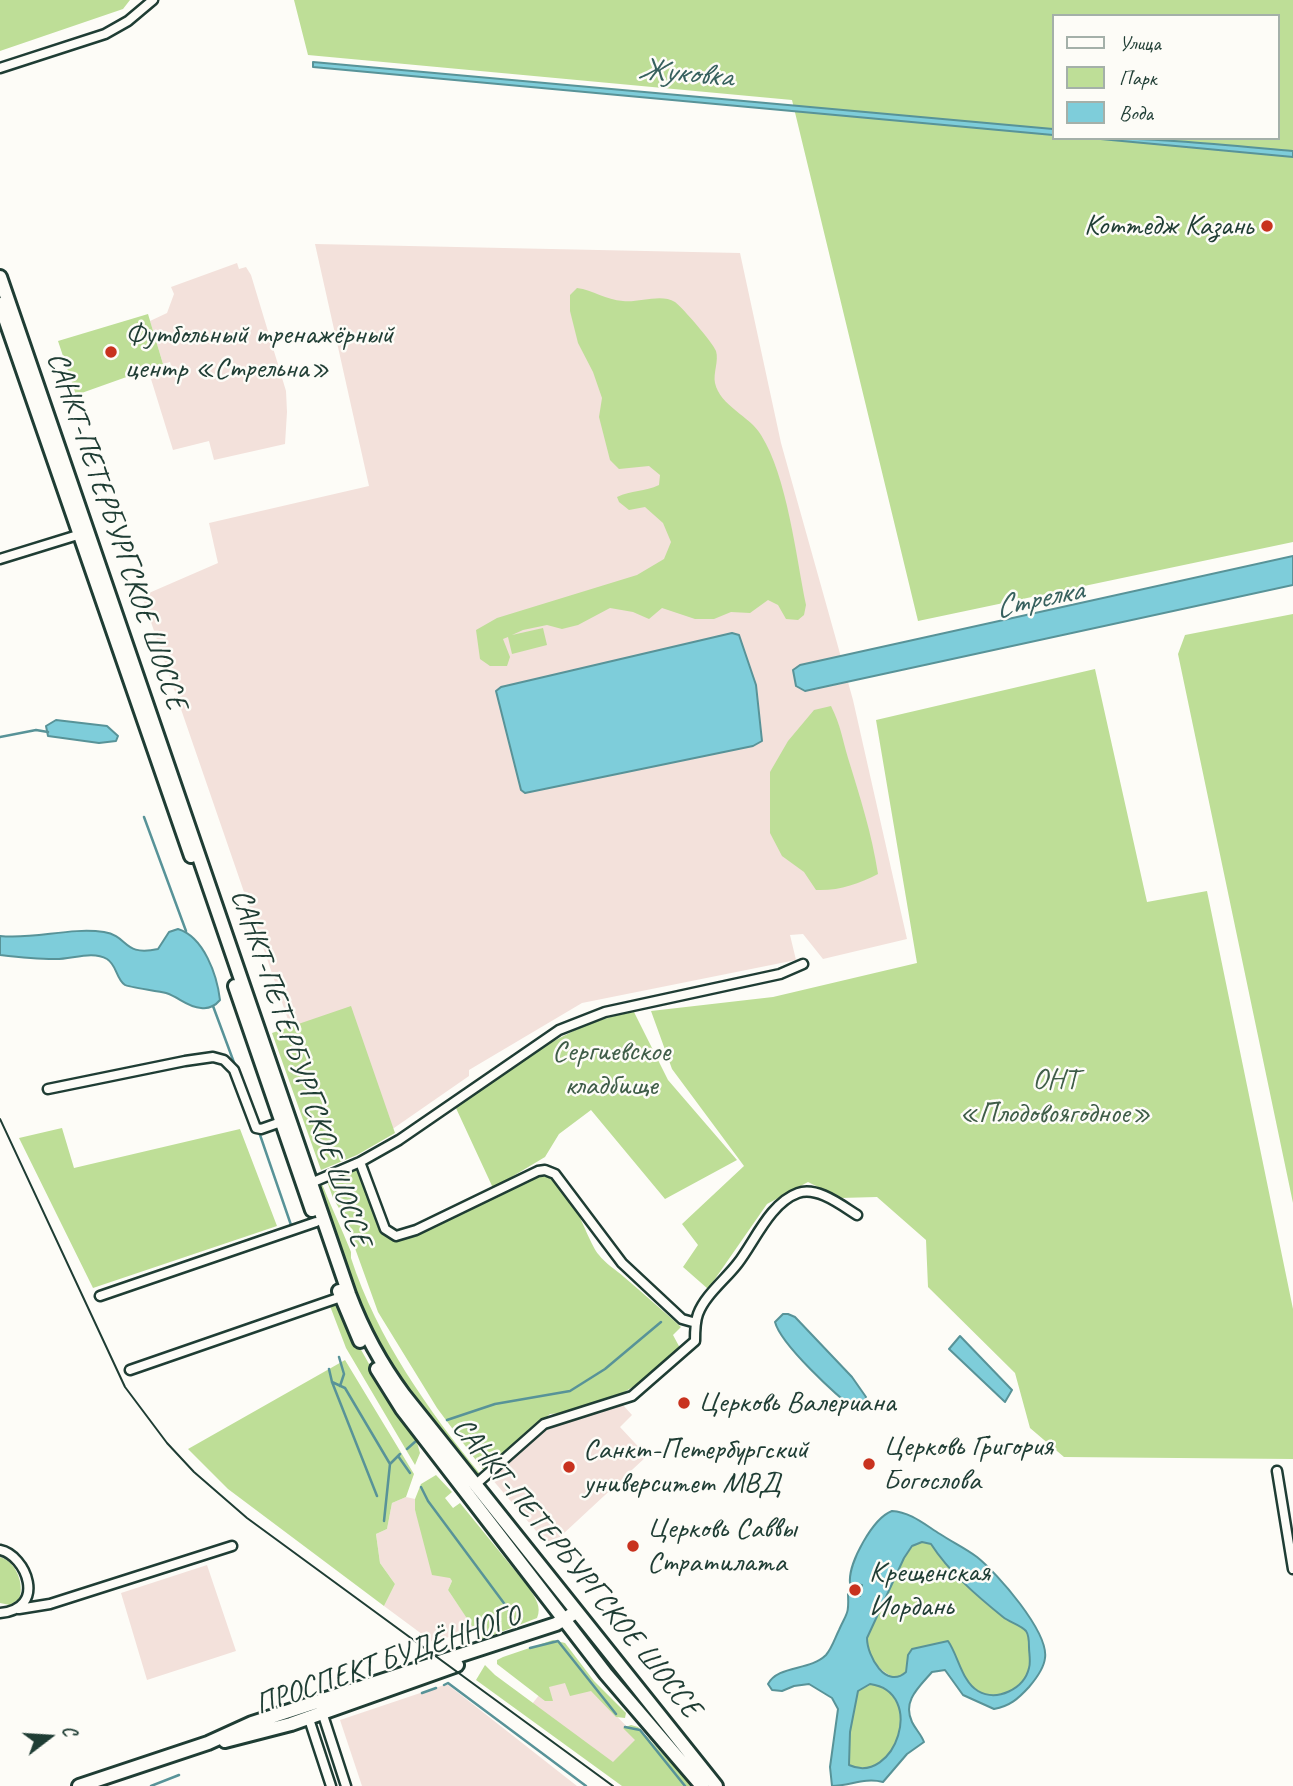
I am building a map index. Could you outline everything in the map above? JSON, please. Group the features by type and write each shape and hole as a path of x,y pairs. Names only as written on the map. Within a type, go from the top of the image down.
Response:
{"main road":[{"name":"САНКТ-ПЕТЕРБУРГСКОЕ ШОССЕ","path":"0,277 353,1304 376,1352 404,1395 716,1786"},
{"name":"САНКТ-ПЕТЕРБУРГСКОЕ ШОССЕ","path":"0,304 341,1297 366,1352 402,1409 565,1621 630,1703 702,1786"},
{"name":"ПРОСПЕКТ БУДЁННОГО","path":"79,1786 208,1743 252,1723 307,1712 565,1621 576,1612"}],"street":[{"path":"0,68 105,34 128,21 153,0"},
{"path":"0,559 80,534"},
{"path":"312,1183 360,1162 399,1140 559,1030 578,1021 623,1007 768,976 803,964"},
{"path":"48,1089 213,1057 224,1060 234,1070 256,1128 261,1129 281,1122"},
{"path":"360,1162 385,1229 396,1236 416,1230 534,1173 550,1171 622,1263 682,1319 696,1323"},
{"path":"475,1485 544,1424 632,1396 695,1341 696,1323 701,1307 740,1261 763,1224 788,1199 798,1193 813,1192 857,1215"},
{"path":"100,1296 316,1222"},
{"path":"130,1370 341,1297"},
{"path":"1277,1471 1293,1569"},
{"path":"0,1613 50,1604 232,1546"},
{"path":"1,1548 17,1560 27,1582 28,1598 19,1609"},
{"path":"320,1707 346,1786"},
{"path":"307,1712 331,1786"}],"shaded area":[{"path":"315,244 740,253 781,443 853,700 907,939 823,959 803,934 790,935 796,960 582,1003 469,1070 469,1076 394,1128 336,1159 142,596 218,563 209,523 369,486"},
{"path":"237,263 239,269 246,267 251,275 286,391 285,444 214,460 209,441 173,450 151,379 173,372 170,362 163,364 150,321 167,313 174,294 171,287"},
{"name":"Санкт-Петербургский университет МВД","path":"617,1403 623,1405 632,1415 620,1427 647,1456 548,1548 491,1478 545,1427 573,1417 601,1413"},
{"path":"406,1497 415,1499 415,1510 421,1527 452,1581 448,1590 473,1627 434,1643 384,1606 395,1584 380,1563 376,1534 387,1529 392,1503"},
{"path":"207,1565 236,1651 147,1680 121,1593"},
{"path":"565,1679 591,1690 640,1740 615,1766 532,1704 548,1684"},
{"path":"447,1684 577,1786 362,1786 340,1720"}],"green space":[{"path":"0,0 130,0 123,9 0,51"},
{"path":"294,0 1293,0 1293,542 918,621 792,100 308,55"},
{"path":"577,288 617,300 669,299 684,311 714,347 717,355 715,383 718,391 729,405 756,428 778,472 790,517 806,605 804,615 798,620 786,619 778,605 768,600 750,613 731,612 714,619 695,619 662,608 649,619 633,612 610,608 578,625 562,629 547,625 512,635 543,628 547,645 512,654 508,637 503,639 510,657 507,666 490,666 480,659 476,630 497,618 637,575 664,559 671,542 663,523 645,507 629,510 617,497 659,485 660,475 649,466 619,469 610,460 599,417 602,398 593,372 578,343 570,311 570,295"},
{"name":"Футбольный тренажёрный центр «Стрельна»","path":"148,314 163,364 76,395 58,341"},
{"path":"1293,614 1293,1203 1178,654 1185,635"},
{"name":"ОНТ «Плодовоягодное»","path":"1095,669 1147,902 1207,891 1293,1309 1293,1459 1064,1457 1030,1428 1015,1373 928,1287 926,1240 877,1197 840,1198 808,1182 767,1204 708,1289 683,1267 698,1245 682,1224 744,1166 672,1069 651,1011 773,997 917,963 876,720"},
{"path":"831,706 865,816 878,874 848,886 816,890 804,872 782,856 770,833 770,772 788,741 814,710"},
{"path":"351,1006 395,1133 357,1155 321,1170 272,1033"},
{"name":"Сергиевское кладбище","path":"634,1012 668,1080 737,1160 665,1199 591,1110 559,1134 545,1157 493,1188 455,1106 563,1036 586,1025"},
{"path":"62,1128 74,1168 240,1129 277,1226 93,1288 19,1138"},
{"path":"357,1166 383,1230 399,1240 472,1209 536,1176 548,1177 567,1193 601,1258 681,1327 673,1335 680,1348 641,1382 616,1397 613,1395 611,1399 550,1414 484,1471 437,1408 378,1312 343,1215 327,1181"},
{"path":"322,1184 375,1317 423,1399 481,1475 476,1479 388,1363 364,1318 318,1188"},
{"path":"335,1304 385,1392 414,1432 420,1453 415,1465 346,1348 330,1306"},
{"path":"345,1360 414,1474 406,1497 392,1503 387,1529 376,1534 380,1563 395,1584 384,1606 228,1489 188,1449"},
{"path":"436,1475 452,1492 445,1498 453,1508 460,1503 530,1589 538,1606 537,1618 480,1638 448,1590 452,1581 450,1578 432,1575 415,1510 415,1499 421,1484"},
{"path":"922,1542 931,1544 955,1574 984,1601 1026,1631 1030,1666 1022,1683 1016,1688 993,1696 978,1691 964,1675 947,1641 912,1649 908,1655 906,1672 895,1678 875,1662 869,1651 867,1638 904,1558 913,1546"},
{"path":"0,1557 11,1563 20,1581 19,1599 10,1605 0,1603"},
{"path":"553,1640 565,1643 594,1681 626,1713 625,1718 616,1717 591,1691 570,1696 565,1683 549,1687 553,1701 545,1701 497,1664 497,1660 503,1657"},
{"path":"485,1665 613,1762 635,1740 623,1728 631,1725 638,1727 692,1786 622,1786 476,1680"},
{"path":"870,1684 887,1691 897,1703 900,1719 898,1735 891,1751 880,1762 866,1768 849,1765 850,1732 858,1691"}],"water":[{"path":"313,62 1052,129 1052,135 313,67"},
{"path":"1111,140 1167,141 1293,151 1293,157"},
{"path":"1293,556 1293,585 805,691 796,686 793,670 800,665"},
{"path":"732,633 739,635 756,685 762,741 753,746 525,793 521,790 496,691 501,687"},
{"path":"56,720 107,726 118,736 116,741 99,743 48,736 46,726"},
{"path":"178,929 195,940 208,958 220,1000 211,1007 196,1007 166,993 125,985 115,968 101,956 47,959 0,955 0,936 104,932 118,937 132,948 147,951 158,949 169,932"},
{"path":"783,1314 795,1317 852,1377 866,1397 864,1404 857,1411 824,1382 788,1344 775,1322"},
{"path":"960,1336 1012,1390 1005,1402 949,1349"},
{"path":"892,1511 911,1516 986,1565 1031,1619 1044,1647 1045,1658 1041,1670 1021,1695 1009,1704 994,1709 963,1695 945,1670 932,1672 913,1695 909,1707 912,1722 924,1742 907,1754 883,1782 832,1786 830,1767 838,1709 832,1698 809,1684 782,1691 772,1690 768,1684 779,1674 812,1664 826,1655 847,1613 848,1594 860,1596 862,1585 850,1583 857,1553 877,1522","holes":["922,1542 931,1544 955,1574 983,1601 1026,1631 1030,1666 1022,1682 1009,1692 985,1694 973,1687 964,1675 948,1641 912,1649 908,1655 906,1672 899,1676 891,1677 885,1674 874,1661 867,1638 904,1558 912,1546","870,1684 887,1691 897,1703 901,1719 891,1751 880,1762 865,1768 849,1765 850,1732 858,1691"]}],"waterway":[{"name":"Стрелка","path":"0,737 36,730 48,732"},
{"path":"144,817 186,931"},
{"path":"213,1006 236,1068"},
{"path":"259,1132 291,1225"},
{"path":"447,1420 495,1404 570,1391 605,1369 661,1322"},
{"path":"339,1357 344,1374 340,1386"},
{"path":"329,1369 377,1496"},
{"path":"332,1382 345,1388 390,1464"},
{"path":"407,1449 416,1441"},
{"path":"384,1521 390,1464 400,1454"},
{"path":"398,1456 410,1473"},
{"path":"421,1487 428,1501 512,1614"},
{"path":"530,1648 558,1641 616,1714"},
{"path":"444,1685 448,1683 586,1786"},
{"path":"422,1693 436,1688"},
{"path":"625,1727 640,1730 685,1786"},
{"path":"151,1786 179,1775"}],"tram line":[{"path":"0,1119 125,1387 167,1443 194,1472 247,1518 613,1786"}],"place":[{"name":"Коттедж Казань","path":"1267,226"},
{"name":"Футбольный тренажёрный центр «Стрельна»","path":"111,352"},
{"name":"Церковь Валериана","path":"684,1403"},
{"name":"Церковь Григория Богослова","path":"869,1464"},
{"name":"Санкт-Петербургский университет МВД","path":"569,1467"},
{"name":"Церковь Саввы Стратилата","path":"633,1546"},
{"name":"Крещенская Иордань","path":"855,1590"}],"water label":[{"name":"Жуковка","path":"685,74"}]}
